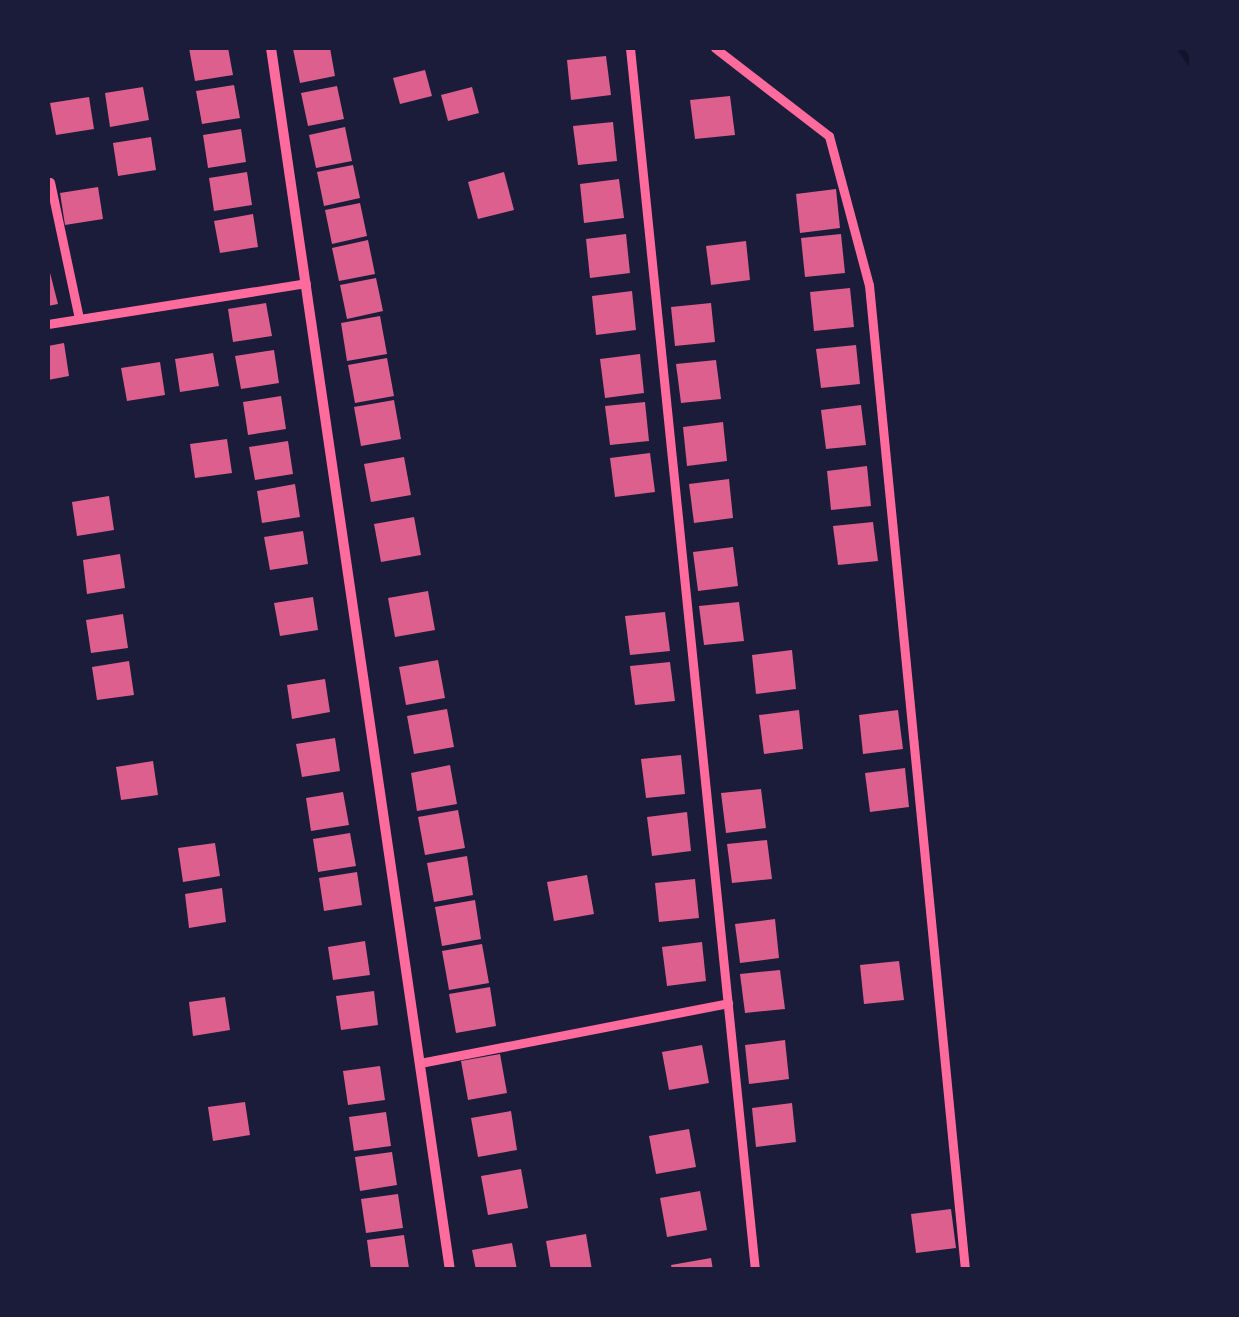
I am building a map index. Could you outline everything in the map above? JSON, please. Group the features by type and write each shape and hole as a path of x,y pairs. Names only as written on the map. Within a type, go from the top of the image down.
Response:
{"street":[{"path":"271,48 450,1270"},
{"path":"630,48 755,1270"},
{"path":"715,48 829,136 869,285 966,1270"},
{"path":"50,182 79,318"},
{"path":"48,324 306,283"},
{"path":"420,1064 728,1003"}],"building":[{"path":"189,48 228,48 233,75 195,81"},
{"path":"330,48 335,76 300,83 293,49"},
{"path":"606,56 611,95 571,100 567,60"},
{"path":"425,70 432,96 400,104 393,78"},
{"path":"234,85 240,118 202,124 196,91"},
{"path":"337,86 344,119 308,126 301,93"},
{"path":"143,87 149,120 110,127 105,93"},
{"path":"472,87 479,113 448,121 441,95"},
{"path":"730,96 735,135 695,139 690,100"},
{"path":"89,97 94,129 56,135 50,103"},
{"path":"613,122 617,161 578,165 573,126"},
{"path":"345,127 352,161 316,168 309,135"},
{"path":"241,129 246,162 208,168 203,135"},
{"path":"151,137 156,170 118,176 113,143"},
{"path":"353,165 360,198 324,206 317,172"},
{"path":"247,172 252,205 214,211 209,178"},
{"path":"504,172 514,210 478,219 468,182"},
{"path":"619,179 624,218 584,223 580,184"},
{"path":"98,187 103,219 65,225 60,193"},
{"path":"836,189 840,228 800,233 796,194"},
{"path":"360,203 367,236 332,244 325,210"},
{"path":"253,214 258,247 220,253 214,221"},
{"path":"626,234 630,273 590,278 586,239"},
{"path":"841,234 845,273 805,277 801,238"},
{"path":"368,240 375,274 339,281 332,248"},
{"path":"746,241 750,280 711,285 706,246"},
{"path":"48,265 58,304 48,306"},
{"path":"376,278 383,311 347,319 340,285"},
{"path":"850,288 854,327 814,331 810,292"},
{"path":"632,291 636,330 596,335 592,296"},
{"path":"266,303 272,336 233,342 228,309"},
{"path":"711,303 715,342 675,346 671,307"},
{"path":"380,316 387,354 347,361 341,323"},
{"path":"64,343 69,376 48,380 48,346"},
{"path":"856,345 860,384 821,388 816,349"},
{"path":"274,350 279,383 241,389 235,356"},
{"path":"213,353 219,386 180,392 175,359"},
{"path":"640,354 644,393 605,398 600,359"},
{"path":"387,358 394,396 355,403 348,365"},
{"path":"716,360 721,399 681,403 676,364"},
{"path":"160,362 165,395 127,401 121,368"},
{"path":"281,396 286,429 248,435 243,402"},
{"path":"394,400 401,439 361,446 354,407"},
{"path":"645,402 649,441 610,445 605,406"},
{"path":"861,405 866,445 826,449 821,410"},
{"path":"723,422 727,461 687,466 683,427"},
{"path":"227,439 232,473 195,478 190,444"},
{"path":"288,441 293,474 255,480 249,447"},
{"path":"650,453 655,492 615,497 610,458"},
{"path":"404,457 411,495 371,502 364,464"},
{"path":"867,466 871,506 831,510 827,471"},
{"path":"729,479 733,518 694,523 689,484"},
{"path":"295,484 300,517 262,523 257,491"},
{"path":"109,496 114,530 77,536 72,502"},
{"path":"414,517 421,555 381,562 374,524"},
{"path":"873,522 878,561 838,565 833,526"},
{"path":"303,531 308,564 270,570 264,537"},
{"path":"733,547 738,586 698,591 693,552"},
{"path":"120,554 125,588 87,594 83,560"},
{"path":"428,591 435,630 395,637 388,598"},
{"path":"313,597 318,630 280,636 274,603"},
{"path":"739,602 744,641 704,645 699,606"},
{"path":"665,612 670,651 630,655 625,616"},
{"path":"123,614 128,648 91,653 86,620"},
{"path":"792,650 796,689 756,694 752,655"},
{"path":"438,660 445,698 406,705 399,667"},
{"path":"129,661 134,695 97,700 92,667"},
{"path":"670,662 675,701 635,705 630,666"},
{"path":"325,679 330,712 292,719 287,685"},
{"path":"447,709 454,747 414,754 407,716"},
{"path":"799,710 803,749 764,754 759,715"},
{"path":"898,710 903,749 863,754 859,715"},
{"path":"335,738 340,771 302,777 296,744"},
{"path":"681,755 685,794 646,798 641,759"},
{"path":"153,761 158,795 121,800 116,767"},
{"path":"450,765 457,804 417,811 411,773"},
{"path":"905,768 909,807 870,812 865,773"},
{"path":"761,789 766,828 726,833 721,793"},
{"path":"343,792 349,825 311,831 306,798"},
{"path":"458,810 465,848 425,855 418,817"},
{"path":"687,812 691,851 652,856 647,817"},
{"path":"350,833 356,866 318,872 313,839"},
{"path":"767,840 772,879 732,883 727,844"},
{"path":"215,843 220,876 183,882 178,848"},
{"path":"467,856 473,895 434,902 427,863"},
{"path":"357,872 362,905 324,911 319,878"},
{"path":"587,875 594,914 554,921 547,882"},
{"path":"695,879 699,918 659,922 655,883"},
{"path":"222,888 226,922 189,928 185,894"},
{"path":"475,900 481,939 442,946 435,907"},
{"path":"775,919 779,958 740,963 735,924"},
{"path":"365,941 370,975 333,980 328,947"},
{"path":"702,942 706,981 667,986 662,947"},
{"path":"482,944 489,983 449,990 442,951"},
{"path":"899,961 904,1000 864,1004 860,965"},
{"path":"780,970 785,1009 745,1013 740,974"},
{"path":"490,987 496,1026 456,1033 449,994"},
{"path":"374,991 378,1025 341,1030 336,996"},
{"path":"225,997 230,1030 193,1036 189,1002"},
{"path":"785,1040 789,1079 749,1084 745,1045"},
{"path":"702,1045 709,1083 669,1090 662,1052"},
{"path":"500,1054 507,1093 468,1100 461,1061"},
{"path":"380,1066 385,1100 348,1105 343,1071"},
{"path":"245,1102 250,1135 213,1141 208,1107"},
{"path":"792,1103 796,1142 756,1147 752,1108"},
{"path":"511,1111 517,1150 478,1157 471,1118"},
{"path":"386,1112 391,1146 354,1151 349,1117"},
{"path":"689,1129 696,1167 656,1174 649,1136"},
{"path":"392,1152 397,1185 360,1191 355,1157"},
{"path":"521,1169 528,1208 488,1215 481,1176"},
{"path":"700,1191 707,1230 667,1237 660,1198"},
{"path":"398,1194 403,1228 366,1233 361,1199"},
{"path":"951,1209 956,1248 916,1253 911,1214"},
{"path":"586,1234 592,1270 551,1270 546,1241"},
{"path":"404,1235 409,1268 371,1270 367,1240"},
{"path":"512,1243 517,1270 476,1270 472,1250"},
{"path":"711,1258 713,1270 672,1270 671,1265"}],"waterway":[{"path":"1180,48 1192,66"}]}
